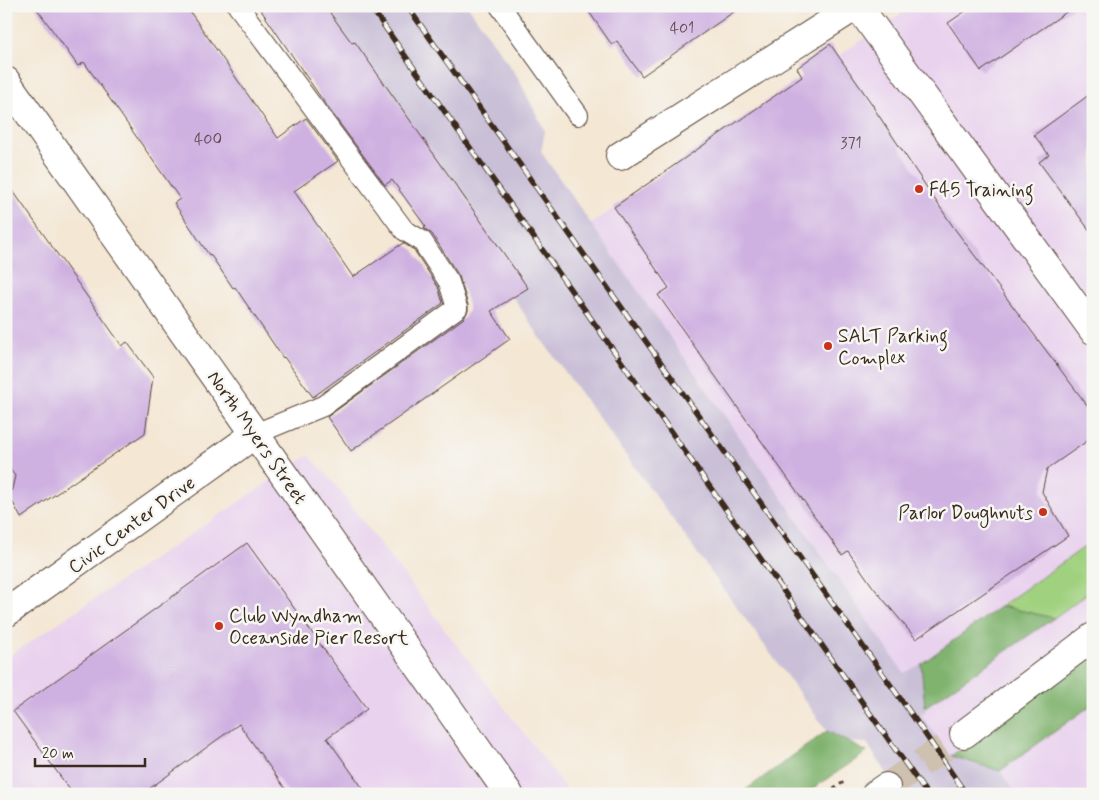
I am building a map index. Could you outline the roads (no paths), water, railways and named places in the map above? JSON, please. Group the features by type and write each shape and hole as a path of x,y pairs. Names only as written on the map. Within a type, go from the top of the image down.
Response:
{"street":[{"path":"620,156 857,6 1093,330"},
{"name":"North Myers Street","path":"6,81 510,794"},
{"name":"Civic Center Drive","path":"6,613 256,434"},
{"path":"964,734 1093,637"}],"lane":[{"path":"238,6 404,230 422,242 449,282 457,308 323,406 256,434"},
{"path":"500,6 578,115"}],"tunnel":[{"path":"886,787 964,734"}],"railway":[{"path":"370,6 927,794"},
{"path":"407,6 912,715 966,794"}],"place":[{"name":"F45 Training","path":"919,189"},
{"name":"SALT Parking Complex","path":"828,346"},
{"name":"Parlor Doughnuts","path":"1043,512"},
{"name":"Club Wyndham Oceanside Pier Resort","path":"219,626"}]}
